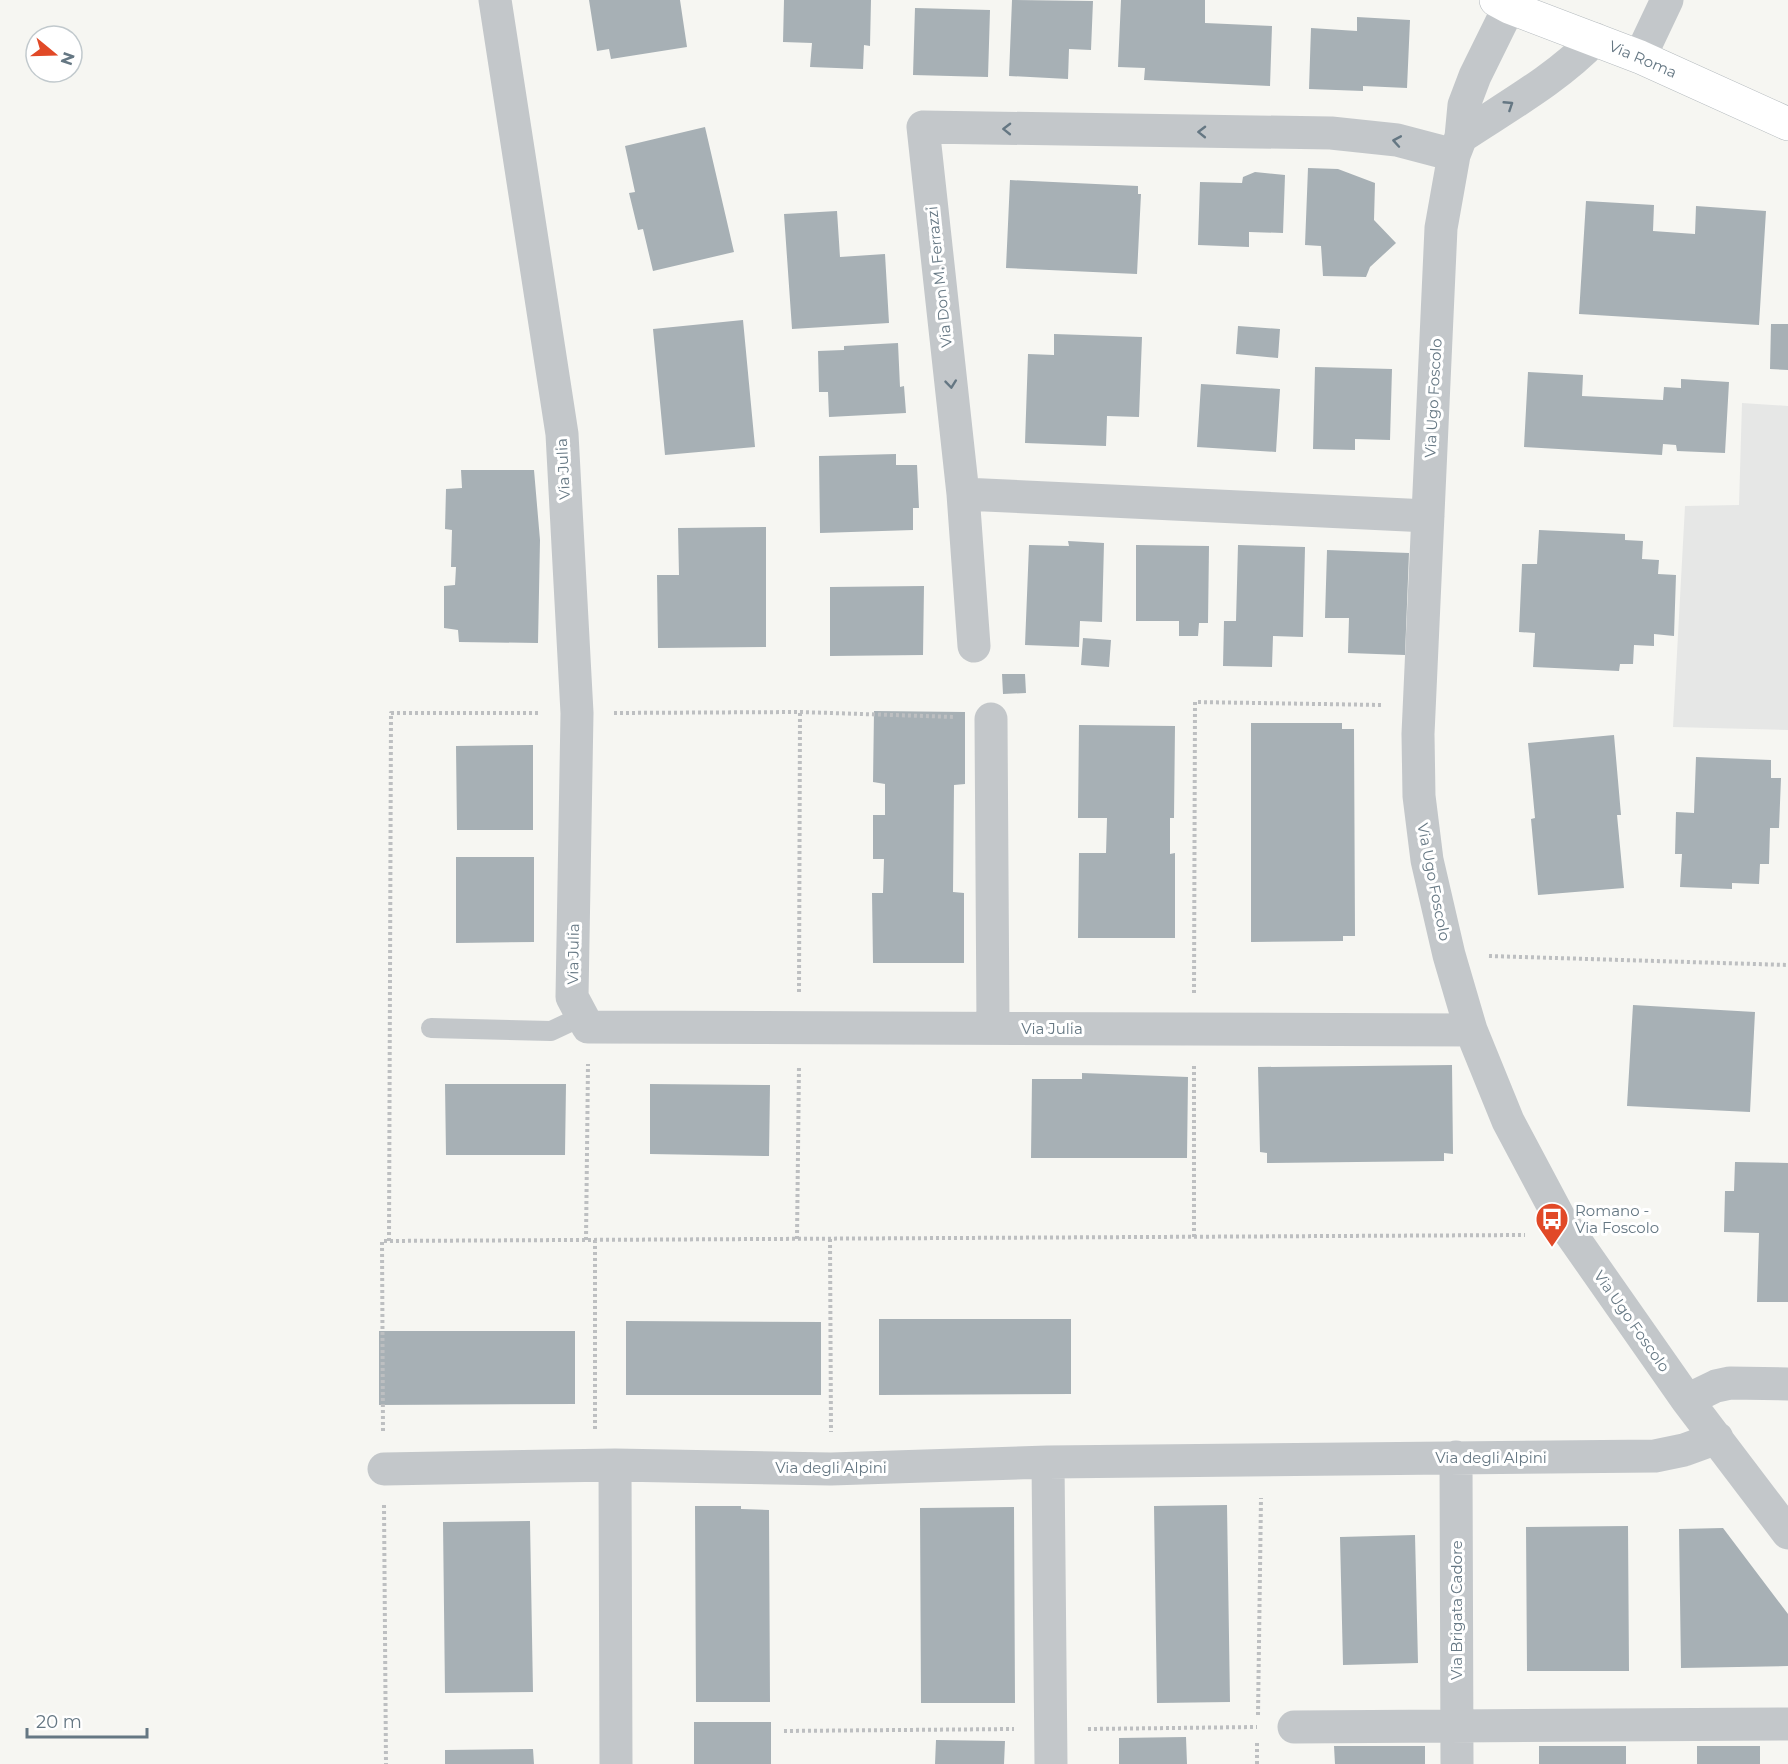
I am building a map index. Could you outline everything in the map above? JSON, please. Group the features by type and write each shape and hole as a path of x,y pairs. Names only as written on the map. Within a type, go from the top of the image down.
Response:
{"main road":[{"name":"Via Roma","path":"1503,3 1640,57 1788,124"}],"street":[{"name":"Via Julia","path":"495,0 562,434 577,714 572,997 585,1022 799,1027 1471,1030"},
{"path":"1640,57 1667,0"},
{"name":"Via Ugo Foscolo","path":"1503,3 1464,105 1441,228 1419,705 1419,796 1427,860 1449,955 1471,1030 1508,1121 1559,1217 1687,1400 1788,1533"},
{"path":"1457,146 1557,74 1595,39"},
{"name":"Via Don M. Ferrazzi","path":"963,494 923,127 1331,134 1457,146"},
{"path":"974,646 963,494 1428,516"},
{"path":"992,718 993,1028"},
{"path":"1687,1400 1716,1386 1730,1383 1788,1384"},
{"name":"Via degli Alpini","path":"384,1469 605,1465 831,1469 1048,1462 1655,1456 1684,1450 1717,1438"},
{"name":"Via Brigata Cadore","path":"1456,1457 1457,1764"},
{"path":"1048,1462 1052,1764"},
{"path":"605,1465 616,1764"},
{"path":"1294,1727 1788,1724"}],"lane":[{"path":"430,1028 551,1031 585,1022"}],"path":[{"path":"1194,1237 1195,702 1419,705"},
{"path":"797,1239 800,712"},
{"path":"1449,955 1788,965"},
{"path":"585,1022 586,1240"},
{"path":"386,1764 382,1241 1533,1235 1559,1217"},
{"path":"830,1239 831,1469"},
{"path":"595,1240 605,1465"},
{"path":"1257,1764 1262,1459"}],"shaded area":[{"path":"1742,403 1788,406 1788,730 1673,727 1685,506 1739,505"}],"building":[{"path":"589,0 680,0 687,47 611,59 609,49 597,51"},
{"path":"784,0 871,0 870,46 864,45 863,69 810,67 812,43 783,42"},
{"path":"1012,0 1093,1 1091,50 1069,49 1068,79 1009,76"},
{"path":"1121,0 1205,0 1205,23 1272,26 1270,86 1144,80 1145,68 1118,67"},
{"path":"915,8 990,10 988,77 913,75"},
{"path":"1357,17 1410,20 1407,88 1363,86 1363,91 1309,89 1311,28 1357,31"},
{"path":"705,127 734,252 653,271 643,229 638,230 629,193 635,192 625,146"},
{"path":"1308,168 1338,169 1375,183 1374,220 1396,243 1370,267 1366,277 1323,276 1321,246 1305,245"},
{"path":"1255,172 1285,175 1283,233 1249,232 1249,247 1198,245 1200,182 1242,183 1243,177"},
{"path":"1010,180 1138,186 1138,194 1141,194 1137,274 1006,268"},
{"path":"1586,201 1654,205 1653,231 1695,234 1696,206 1766,211 1759,325 1579,314"},
{"path":"837,211 840,257 885,254 889,323 792,329 784,214"},
{"path":"743,320 755,447 665,455 653,329"},
{"path":"1771,324 1788,324 1788,370 1770,369"},
{"path":"1238,326 1280,329 1278,358 1236,354"},
{"path":"1054,334 1142,337 1139,417 1107,416 1106,446 1025,443 1028,354 1054,355"},
{"path":"898,343 900,387 904,386 906,413 829,417 828,392 819,392 818,351 844,350 844,346"},
{"path":"1315,367 1392,369 1390,440 1355,439 1355,450 1313,449"},
{"path":"1528,372 1583,375 1582,396 1663,400 1664,387 1681,388 1681,379 1729,382 1725,453 1677,451 1676,445 1663,444 1662,455 1524,447"},
{"path":"1201,384 1280,389 1276,452 1197,447"},
{"path":"896,454 896,465 917,465 919,508 913,508 913,530 820,533 819,456"},
{"path":"461,470 534,470 540,540 538,643 459,642 458,630 444,628 444,586 455,585 456,567 451,567 452,530 445,529 446,489 462,488"},
{"path":"766,527 766,647 658,648 657,575 679,575 678,528"},
{"path":"1539,530 1625,534 1625,540 1643,541 1642,559 1659,560 1658,574 1676,575 1674,636 1654,634 1654,646 1634,645 1633,664 1620,664 1619,671 1533,667 1535,633 1519,632 1522,564 1537,564"},
{"path":"1068,541 1104,543 1102,622 1080,621 1079,647 1025,645 1029,545 1069,546"},
{"path":"1136,545 1209,546 1208,623 1199,623 1198,636 1179,636 1179,621 1136,621"},
{"path":"1238,545 1305,547 1303,637 1273,636 1272,667 1223,666 1224,621 1236,621"},
{"path":"1327,550 1409,553 1405,655 1348,653 1349,618 1325,618"},
{"path":"924,586 923,655 830,656 830,587"},
{"path":"1083,638 1111,640 1109,667 1081,665"},
{"path":"1002,674 1025,674 1026,693 1003,694"},
{"path":"874,711 965,712 965,784 954,785 953,892 964,893 964,963 873,963 872,893 883,893 884,859 873,859 873,815 885,815 885,784 873,782"},
{"path":"1251,723 1342,723 1342,729 1354,729 1355,936 1343,936 1343,941 1251,942"},
{"path":"1079,725 1175,726 1174,818 1170,818 1170,854 1175,853 1175,938 1078,938 1079,853 1106,853 1107,818 1078,818"},
{"path":"1614,735 1621,815 1617,815 1624,888 1538,895 1531,819 1535,818 1528,743"},
{"path":"533,745 533,830 457,830 456,746"},
{"path":"1696,757 1771,760 1771,778 1781,778 1779,828 1770,828 1769,864 1760,864 1759,884 1732,883 1732,889 1680,887 1682,854 1675,854 1676,812 1694,813"},
{"path":"456,857 534,857 534,942 456,943"},
{"path":"1633,1005 1755,1012 1750,1112 1627,1106"},
{"path":"1452,1065 1453,1154 1444,1153 1444,1161 1267,1163 1267,1153 1260,1152 1258,1067"},
{"path":"1082,1073 1188,1077 1187,1158 1031,1158 1032,1079 1082,1079"},
{"path":"445,1084 566,1084 565,1155 446,1155"},
{"path":"650,1084 770,1085 769,1156 650,1154"},
{"path":"1735,1162 1788,1163 1788,1302 1757,1302 1759,1233 1724,1232 1725,1191 1734,1191"},
{"path":"879,1319 1071,1319 1071,1394 879,1395"},
{"path":"626,1321 821,1322 821,1395 626,1395"},
{"path":"379,1331 575,1331 575,1404 379,1405"},
{"path":"1227,1505 1230,1702 1157,1703 1154,1506"},
{"path":"695,1506 741,1506 741,1509 769,1510 770,1702 696,1702"},
{"path":"1014,1507 1015,1703 921,1703 920,1508"},
{"path":"530,1521 533,1692 445,1693 443,1522"},
{"path":"1628,1526 1629,1671 1527,1671 1526,1527"},
{"path":"1723,1528 1788,1614 1788,1666 1681,1668 1679,1529"},
{"path":"1415,1535 1418,1663 1343,1665 1340,1537"},
{"path":"694,1722 771,1722 771,1764 694,1764"},
{"path":"1186,1737 1187,1764 1119,1764 1119,1738"},
{"path":"936,1740 1005,1741 1004,1764 935,1764"},
{"path":"1334,1746 1425,1746 1425,1764 1335,1764"},
{"path":"1539,1746 1626,1746 1626,1764 1539,1764"},
{"path":"1697,1746 1760,1746 1760,1764 1697,1764"},
{"path":"533,1749 534,1764 445,1764 445,1750"}],"place":[{"name":"Romano - Via Foscolo","path":"1552,1248"}]}
